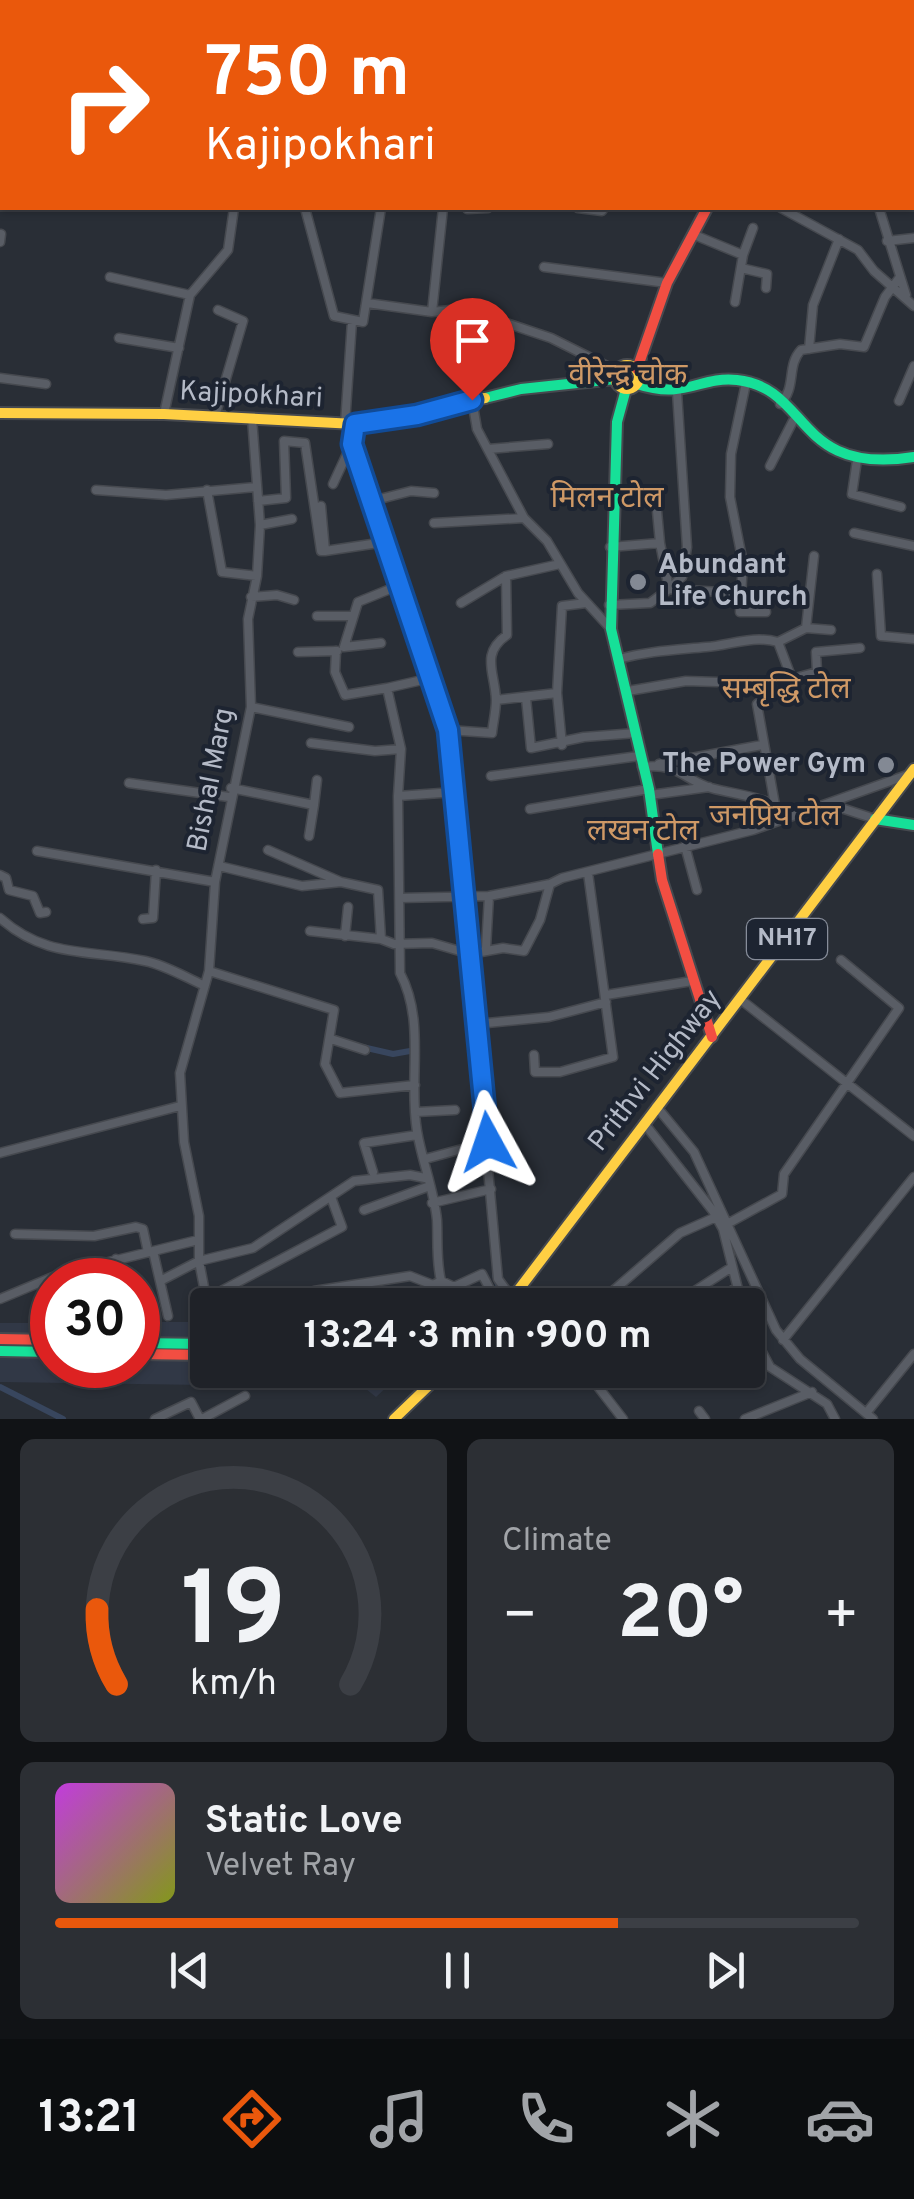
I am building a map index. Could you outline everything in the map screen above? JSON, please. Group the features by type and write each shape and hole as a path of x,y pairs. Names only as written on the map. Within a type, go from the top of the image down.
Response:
{"main road":[{"path":"706,210 667,283 618,422 609,605 618,659 645,763 656,854 712,1037"},
{"name":"Kajipokhari","path":"0,413 164,414 350,424 417,415 521,389 616,375 627,364 636,368"},
{"path":"616,375 631,387 660,393 736,380 746,382 780,404 794,421 827,447 857,460 882,463 914,457"},
{"name":"Prithvi Highway","path":"523,1288 656,1106 912,771"},
{"path":"875,820 914,825"},
{"path":"0,1339 30,1340"},
{"path":"160,1343 190,1344"},
{"path":"0,1351 30,1352"},
{"path":"160,1354 190,1355"},
{"path":"394,1419 427,1388"}],"street":[{"path":"164,414 190,295 228,250 234,210"},
{"path":"307,210 334,316 363,322 381,210"},
{"path":"432,312 443,210"},
{"path":"786,210 858,250 911,302"},
{"path":"879,210 911,302"},
{"path":"735,302 754,228"},
{"path":"0,242 1,234"},
{"path":"692,234 744,255"},
{"path":"887,241 914,238"},
{"path":"810,349 814,304 839,240"},
{"path":"544,266 667,283"},
{"path":"741,268 767,274 766,288"},
{"path":"110,277 190,295"},
{"path":"780,404 788,396 795,356 840,344 864,347 900,277"},
{"path":"367,303 432,312 459,309 485,316 551,338 616,375"},
{"path":"214,416 243,322 218,310"},
{"path":"485,316 474,373 477,430 524,518 547,541 586,602 612,630"},
{"path":"352,321 352,444 448,730 498,1279 503,1288"},
{"path":"119,338 179,348"},
{"path":"899,401 914,366"},
{"path":"0,378 46,384"},
{"path":"746,382 731,454 730,497 743,563 738,592 740,612 766,612"},
{"path":"609,605 650,603 682,577 687,547 677,392"},
{"name":"Bishal Marg","path":"204,1288 199,1261 199,1216 180,1106 180,1073 208,972 230,792 250,707 251,597 257,576 260,525 252,418"},
{"path":"770,466 794,421"},
{"path":"258,501 286,498 284,441 305,443 311,507 321,551 385,542"},
{"path":"334,484 352,444"},
{"path":"488,449 548,444"},
{"path":"857,460 852,494 900,507"},
{"path":"96,490 166,495 257,487"},
{"path":"207,490 222,572 257,576"},
{"path":"372,501 411,491 434,492"},
{"path":"321,506 325,551"},
{"path":"657,511 669,588"},
{"path":"434,523 524,518"},
{"path":"260,525 292,519"},
{"path":"854,534 914,546"},
{"path":"610,547 660,543"},
{"path":"806,628 814,556"},
{"path":"460,603 506,576 560,564"},
{"path":"877,574 881,636 914,639"},
{"path":"448,730 492,733 496,700 488,661 493,644 507,635 506,576"},
{"path":"400,585 363,598 352,616 335,672 345,695 431,678"},
{"path":"669,588 738,592"},
{"path":"251,597 277,594 294,600"},
{"path":"562,745 557,693 562,606 586,602"},
{"path":"317,616 352,616"},
{"path":"618,659 648,650 710,647 764,638 778,642 806,628 831,630"},
{"path":"778,642 792,678"},
{"path":"298,652 381,643"},
{"path":"777,821 757,704 792,678 817,672 815,653 860,648"},
{"path":"628,692 686,680 717,682"},
{"path":"387,688 400,749 400,973 408,988 417,1034 412,1054 417,1134 425,1159 441,1281"},
{"path":"496,700 557,693"},
{"path":"526,698 530,748 562,745 584,737 636,733"},
{"path":"250,707 350,727"},
{"path":"311,743 375,751 400,749"},
{"path":"492,776 645,763 762,744"},
{"path":"645,763 690,774 709,787 775,805"},
{"path":"400,898 489,896 550,884 830,805 912,771"},
{"path":"309,836 317,780"},
{"path":"128,783 230,792 314,805"},
{"path":"530,810 709,787"},
{"path":"398,796 455,792"},
{"path":"830,805 875,820"},
{"path":"685,846 698,890"},
{"path":"268,850 341,882 378,890 381,939"},
{"path":"36,851 216,882"},
{"path":"219,866 302,886 341,882"},
{"path":"143,919 153,918 156,870"},
{"path":"534,1055 535,1072 560,1072 613,1057 588,872"},
{"path":"0,875 6,878 9,890 33,896 40,912 46,912"},
{"path":"310,931 402,944 428,943 468,953 486,948 524,951 540,920 550,884"},
{"path":"486,948 489,896"},
{"path":"344,936 348,907"},
{"path":"0,918 22,938 74,954 149,962 203,984"},
{"path":"728,1224 782,1194 784,1174 898,1008 841,960"},
{"path":"208,972 334,1010 325,1069 340,1093 415,1085"},
{"path":"477,1024 549,1016 692,981"},
{"path":"740,999 914,1136"},
{"path":"331,1039 365,1050"},
{"path":"0,1154 180,1106"},
{"path":"656,1106 694,1152 783,1340 835,1390 870,1416 914,1354"},
{"path":"416,1112 455,1110"},
{"path":"644,1122 716,1217 737,1287"},
{"path":"374,1172 364,1143 417,1134"},
{"path":"425,1159 488,1142"},
{"path":"168,1316 160,1281 199,1261 252,1248 363,1180 410,1174 426,1183"},
{"path":"783,1340 914,1178"},
{"path":"364,1210 426,1183"},
{"path":"432,1203 491,1189"},
{"path":"235,1288 342,1227 331,1197"},
{"path":"616,1288 680,1233 716,1217"},
{"path":"15,1234 94,1236 136,1227 143,1229 152,1258"},
{"path":"121,1258 198,1240"},
{"path":"699,1288 732,1267"},
{"path":"333,1288 410,1276 432,1284 441,1281 454,1288 482,1274 489,1288"},
{"path":"491,1288 498,1279"},
{"path":"0,1300 30,1287"},
{"path":"13,1297 20,1310"},
{"path":"765,1359 770,1368 828,1404 836,1419"},
{"path":"599,1388 624,1419"},
{"path":"745,1419 812,1392"},
{"path":"155,1419 191,1402 201,1419 246,1396"},
{"path":"777,1406 784,1419"}],"shaded area":[{"path":"160,1322 190,1322 190,1385 160,1384"},
{"path":"0,1323 30,1323 30,1382 0,1382"},
{"path":"355,1388 386,1388 376,1397 366,1389"}],"waterway":[{"path":"358,1046 393,1054 410,1051"},
{"path":"495,1275 499,1288"},
{"path":"0,1387 63,1419"}],"traffic: fast":[{"path":"485,398 521,389 615,379"},
{"path":"637,384 668,390 737,380 761,386 779,398 825,443 846,454 875,459 914,457"},
{"path":"626,389 617,422 611,629 649,789 658,854"},
{"path":"875,819 914,825"},
{"path":"160,1343 190,1344"},
{"path":"0,1351 30,1352"}],"traffic: slow":[{"path":"627,365 636,368 639,377 636,386 627,389 618,386 615,377 618,368 627,365"},
{"path":"0,413 164,414 355,424 485,398"},
{"path":"520,1288 914,769"},
{"path":"394,1419 426,1388"}],"traffic: jam":[{"path":"637,369 667,283 706,210"},
{"path":"658,854 662,880 712,1037"},
{"path":"0,1339 30,1340"},
{"path":"160,1354 190,1355"}],"place":[{"name":"Abundant Life Church","path":"638,582"},
{"name":"The Power Gym","path":"886,765"}],"district":[{"name":"वीरेन्द्र चोक","path":"628,376"},
{"name":"मिलन टोल","path":"607,499"},
{"name":"सम्बृद्धि टोल","path":"786,690"},
{"name":"जनप्रिय टोल","path":"775,817"},
{"name":"लखन टोल","path":"643,832"}],"route":[{"path":"472,400 417,415 355,424 352,444 448,730 488,1142"}]}
